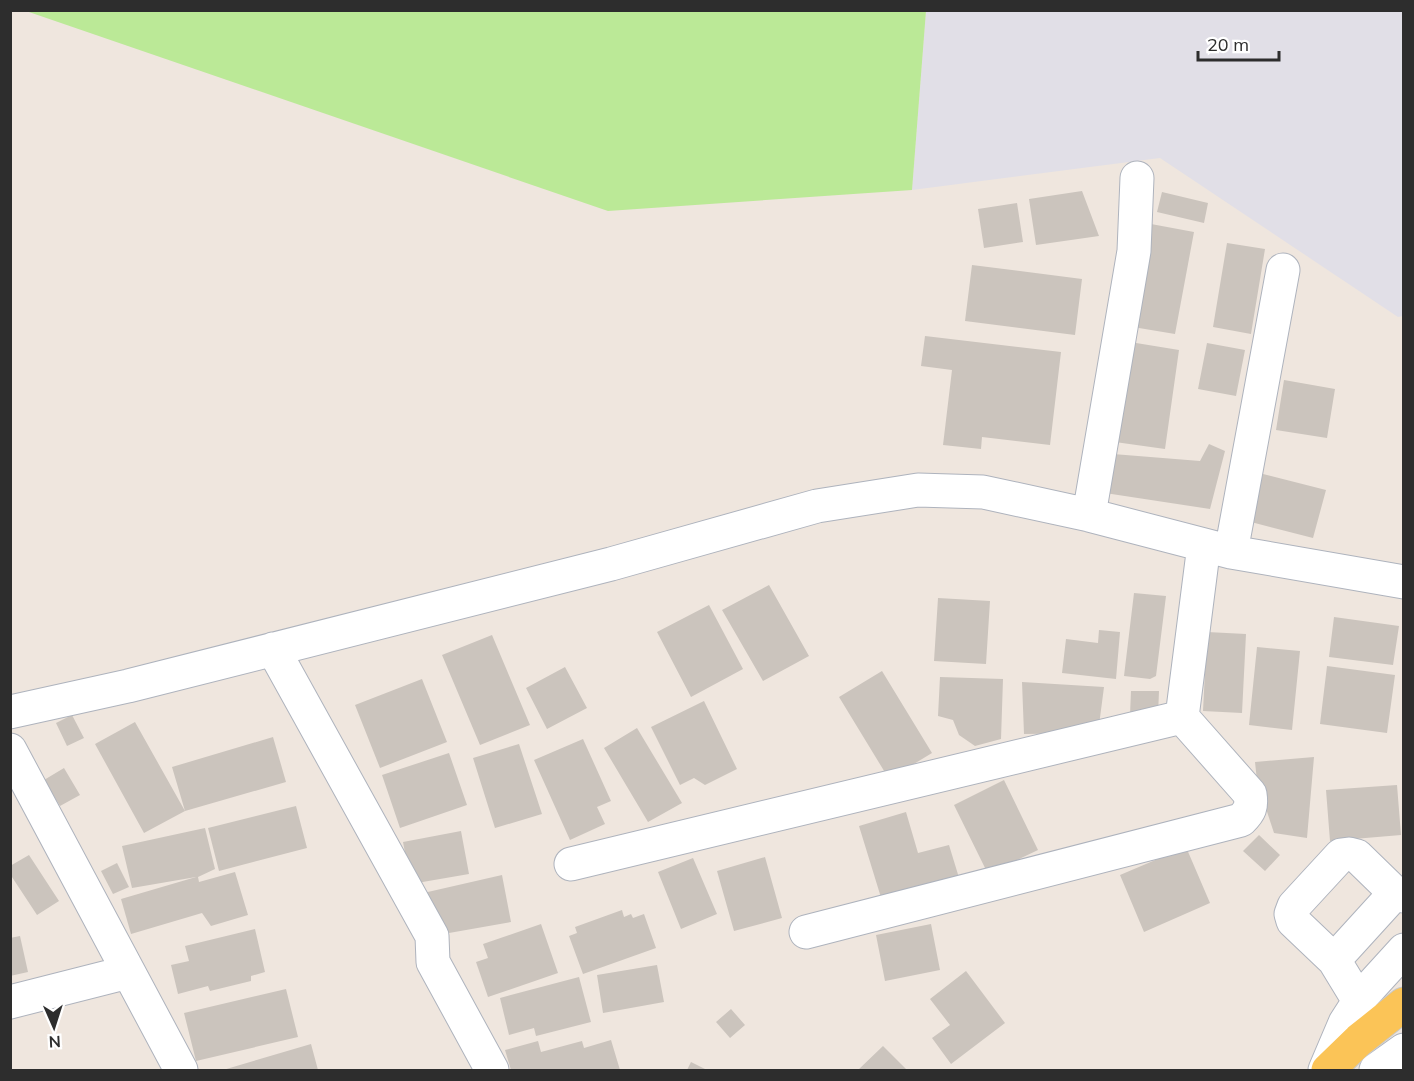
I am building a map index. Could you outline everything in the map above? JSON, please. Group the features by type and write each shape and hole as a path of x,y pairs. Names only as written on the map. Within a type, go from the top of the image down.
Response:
{"main road":[{"path":"1327,1071 1359,1040 1404,1004"}],"street":[{"path":"1089,515 1134,250 1137,178"},
{"path":"1182,717 1218,549 1283,270"},
{"path":"10,712 128,686 611,564 817,506 918,490 983,492 1089,515 1218,549 1404,582"},
{"path":"273,649 432,936 433,962 492,1071"},
{"path":"571,864 1182,717"},
{"path":"806,932 1241,820 1250,812 1252,804 1250,794 1182,717"},
{"path":"10,750 181,1071"},
{"path":"1334,960 1399,895 1357,856 1349,854 1341,855 1294,906 1291,914 1293,921 1334,960 1359,1001"},
{"path":"1327,1071 1345,1023 1359,1001 1404,950"},
{"path":"10,1002 129,972"},
{"path":"1376,1071 1404,1050"}],"shaded area":[{"path":"926,11 1403,11 1403,316 1398,317 1160,158 912,190"}],"green space":[{"path":"26,11 926,11 912,190 608,211"}],"building":[{"path":"1082,191 1099,236 1036,245 1029,199"},
{"path":"1162,192 1208,203 1204,223 1157,212"},
{"path":"1017,203 1023,242 984,248 978,209"},
{"path":"1151,224 1194,232 1175,334 1133,327"},
{"path":"1227,243 1265,249 1251,334 1213,327"},
{"path":"972,265 1082,279 1075,335 965,321"},
{"path":"925,336 1061,352 1050,445 982,437 981,449 943,445 952,370 921,366"},
{"path":"1130,342 1179,350 1165,449 1115,442"},
{"path":"1207,343 1245,350 1236,396 1198,389"},
{"path":"1284,380 1335,389 1327,438 1276,430"},
{"path":"1209,444 1225,451 1210,509 1105,493 1113,454 1200,461"},
{"path":"1263,474 1326,490 1313,538 1251,522"},
{"path":"769,585 809,656 763,681 722,610"},
{"path":"1134,593 1166,596 1156,676 1150,679 1124,676"},
{"path":"938,598 990,601 986,664 934,661"},
{"path":"709,605 743,669 691,697 657,632"},
{"path":"1334,617 1399,626 1393,665 1329,657"},
{"path":"1099,630 1120,632 1116,679 1062,673 1066,639 1098,643"},
{"path":"1207,632 1246,634 1242,713 1203,711"},
{"path":"492,635 530,725 480,745 442,655"},
{"path":"1257,647 1300,651 1292,730 1249,725"},
{"path":"1327,666 1395,675 1387,733 1320,724"},
{"path":"565,667 587,708 547,729 526,688"},
{"path":"882,671 932,753 889,779 839,697"},
{"path":"940,677 1003,679 1001,739 975,746 959,735 953,720 938,716"},
{"path":"422,679 447,742 380,768 355,705"},
{"path":"1022,682 1104,687 1098,733 1024,734"},
{"path":"1131,691 1159,691 1158,716 1130,715"},
{"path":"704,701 737,769 705,785 694,778 680,785 651,727"},
{"path":"72,715 84,738 67,746 56,723"},
{"path":"135,722 185,811 144,833 95,744"},
{"path":"637,728 682,803 648,822 604,748"},
{"path":"273,737 286,782 185,811 172,767"},
{"path":"583,739 611,801 597,807 605,824 570,840 534,760"},
{"path":"519,744 542,814 495,828 473,758"},
{"path":"449,753 467,805 400,828 382,775"},
{"path":"1314,757 1307,838 1274,833 1257,781 1255,762"},
{"path":"64,768 80,795 60,806 44,780"},
{"path":"1004,780 1038,850 988,874 954,805"},
{"path":"1397,785 1401,835 1330,841 1326,790"},
{"path":"296,806 307,848 219,871 208,828"},
{"path":"906,812 918,853 949,845 960,881 883,904 859,826"},
{"path":"205,828 215,869 198,877 199,882 235,872 248,915 211,926 202,913 131,934 121,899 196,877 132,888 122,846"},
{"path":"461,831 469,874 411,884 403,842"},
{"path":"1259,835 1280,855 1265,871 1243,851"},
{"path":"1186,847 1210,903 1144,932 1120,875"},
{"path":"29,855 59,901 37,915 10,874 10,866"},
{"path":"765,857 782,918 734,931 717,871"},
{"path":"693,858 717,914 681,929 658,872"},
{"path":"117,863 129,887 113,894 101,871"},
{"path":"502,875 511,922 432,936 419,894"},
{"path":"622,910 624,917 631,914 633,918 644,914 656,948 583,974 569,936 577,933 575,927"},
{"path":"541,924 558,973 488,997 476,962 488,958 483,944"},
{"path":"931,924 940,970 885,981 876,935"},
{"path":"255,929 265,972 251,976 251,981 210,991 208,986 178,994 171,965 189,961 185,946"},
{"path":"20,936 28,972 10,976 10,938"},
{"path":"657,965 664,1002 603,1013 597,975"},
{"path":"966,971 1005,1023 951,1064 932,1038 950,1025 930,999"},
{"path":"579,977 591,1022 536,1036 534,1028 509,1035 500,998"},
{"path":"286,989 298,1037 196,1061 184,1013"},
{"path":"731,1009 745,1025 730,1038 716,1022"},
{"path":"611,1040 620,1070 511,1070 505,1050 538,1041 541,1052 582,1041 584,1048"},
{"path":"311,1044 318,1070 223,1070"},
{"path":"883,1046 907,1070 858,1070"},
{"path":"691,1062 707,1070 687,1070"}]}
